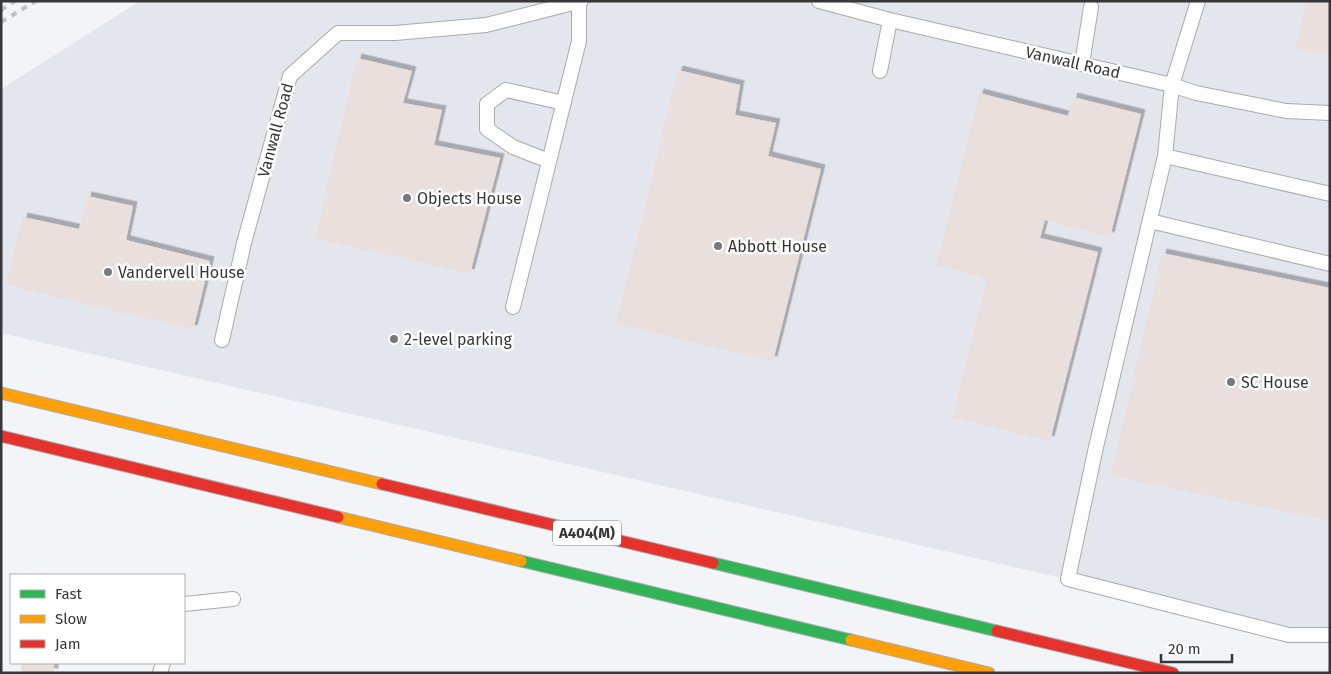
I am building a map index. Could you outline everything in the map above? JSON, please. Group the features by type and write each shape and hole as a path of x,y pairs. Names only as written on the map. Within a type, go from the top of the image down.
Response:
{"highway":[{"name":"A404(M)","path":"1,393 1173,673"},
{"name":"A404(M)","path":"1,436 989,673"}],"lane":[{"name":"Vanwall Road","path":"222,340 244,243 290,76 338,33 395,33 486,25 580,1"},
{"path":"513,307 579,41 580,1"},
{"name":"Vanwall Road","path":"819,1 843,4 890,20 1172,85 1196,93 1286,111 1330,112"},
{"path":"1198,1 1172,85 1165,156 1098,440 1068,579 1289,635 1330,635"},
{"path":"1082,64 1091,7"},
{"path":"880,71 890,20"},
{"path":"549,161 514,148 487,129 487,104 506,90 564,103"},
{"path":"1165,156 1330,194"},
{"path":"1150,221 1330,264"},
{"path":"185,604 233,599"}],"shaded area":[{"path":"140,1 1330,1 1330,640 1,333 1,89"}],"building":[{"path":"1308,1 1330,1 1330,56 1295,48"},
{"name":"Objects House","path":"357,58 412,71 403,103 442,110 434,145 500,158 470,274 315,238"},
{"name":"Abbott House","path":"678,70 740,85 735,115 776,123 768,156 821,169 773,361 616,324"},
{"path":"979,93 1068,116 1073,97 1141,114 1110,237 1045,220 1040,238 1098,252 1050,441 952,417 987,278 936,265"},
{"name":"Vandervell House","path":"87,196 133,206 126,240 210,261 193,330 5,284 23,217 79,229"},
{"name":"SC House","path":"1162,253 1330,288 1330,521 1111,476"},
{"path":"21,664 54,664 54,673 22,673"}],"railway":[{"path":"1,10 15,1"},
{"path":"1,22 36,1"}],"traffic: fast":[{"path":"521,561 851,640"},
{"path":"713,563 997,631"}],"traffic: slow":[{"path":"1,393 382,484"},
{"path":"338,517 521,561"},
{"path":"851,640 989,673"}],"traffic: jam":[{"path":"1,436 338,517"},
{"path":"382,484 713,563"},
{"path":"997,631 1173,673"}],"place":[{"name":"Objects House","path":"407,198"},
{"name":"Abbott House","path":"718,246"},
{"name":"Vandervell House","path":"108,272"},
{"name":"2-level parking","path":"394,339"},
{"name":"SC House","path":"1231,382"}]}
